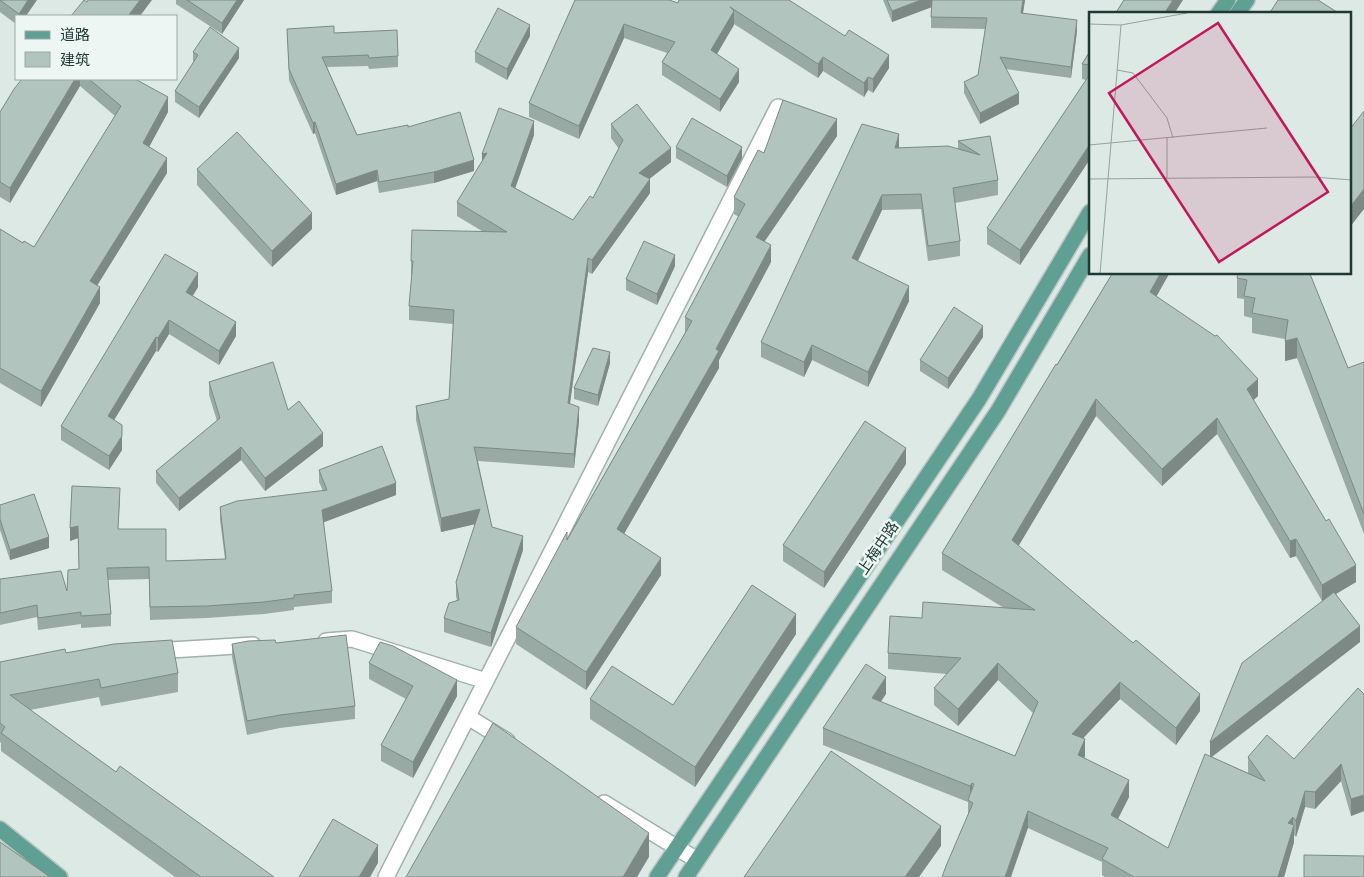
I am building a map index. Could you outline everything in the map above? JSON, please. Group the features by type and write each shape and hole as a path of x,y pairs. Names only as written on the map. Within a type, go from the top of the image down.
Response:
{"main road":[{"path":"1219,12 1228,0"},
{"path":"1238,12 1247,0"},
{"name":"上梅中路","path":"657,877 979,399 1089,214"},
{"name":"上梅中路","path":"686,877 998,411 1089,257"},
{"path":"979,399 998,411"},
{"path":"0,829 60,877"}],"street":[{"path":"386,877 778,108"},
{"path":"313,641 352,639 486,681"},
{"path":"135,652 263,644"},
{"path":"468,717 518,748"},
{"path":"593,795 697,860"}],"building":[{"path":"0,0 28,0 19,14"},
{"path":"84,0 87,2 88,0 140,0 129,15 72,15"},
{"path":"187,0 237,0 222,23"},
{"path":"575,0 669,0 678,3 679,0 789,0 845,36 849,30 889,55 873,79 868,77 864,83 823,57 818,64 730,7 734,11 711,50 739,69 720,99 662,62 675,42 624,24 579,126 529,103"},
{"path":"887,0 921,0 892,11"},
{"path":"932,0 1023,0 1021,13 1077,20 1071,67 1000,57 1019,93 980,113 964,82 978,75 987,18 931,17"},
{"path":"1124,0 1173,0 1165,12 1116,12"},
{"path":"1278,0 1318,0 1337,12 1270,12"},
{"path":"498,8 530,25 507,69 475,52"},
{"path":"334,26 334,33 397,30 398,56 369,58 368,55 322,57 357,135 408,125 408,127 460,112 474,160 434,172 379,182 377,170 336,184 315,122 313,123 289,69 287,29"},
{"path":"210,27 239,48 199,107 175,91 198,55 193,52"},
{"path":"1089,53 1089,65 1082,64"},
{"path":"1089,75 1089,146 1020,250 987,228"},
{"path":"21,80 74,80 10,188 0,182 0,112"},
{"path":"90,80 137,80 168,97 143,143 167,158 90,281 100,287 41,391 0,368 0,229 23,243 24,241 34,247 121,106"},
{"path":"783,100 837,119 756,237 771,245 716,349 719,351 617,529 661,558 586,672 516,627 567,532 567,540 692,321 685,317 745,204 734,197 758,150 764,153"},
{"path":"637,104 671,148 639,173 650,179 592,260 588,258 568,403 579,407 574,454 474,447 492,527 523,536 491,633 444,618 449,603 459,600 456,582 480,509 441,518 416,406 449,399 454,310 409,306 413,261 411,261 412,230 507,232 457,202 487,153 482,154 499,108 534,121 511,186 573,220 590,196 593,198 623,140 611,124"},
{"path":"1364,111 1364,189 1352,204 1352,126"},
{"path":"692,118 742,147 727,176 676,147"},
{"path":"862,124 899,134 895,148 948,146 980,155 958,141 990,136 998,180 953,188 960,241 928,246 921,194 882,195 852,258 909,286 868,372 812,345 804,362 761,342"},
{"path":"237,132 312,213 272,251 197,169"},
{"path":"644,241 675,255 657,294 626,279"},
{"path":"165,254 198,273 186,292 236,322 219,351 169,320 158,338 156,337 108,416 122,425 122,436 109,456 61,426"},
{"path":"1111,275 1159,275 1150,292 1215,336 1217,335 1258,379 1247,389 1326,521 1329,519 1356,565 1322,585 1296,539 1290,541 1217,418 1162,469 1096,399 1012,540 1133,643 1136,640 1200,694 1176,728 1120,682 1072,734 1085,739 1078,755 1129,780 1111,815 1168,848 1205,754 1265,781 1248,757 1267,735 1294,759 1358,688 1364,694 1364,795 1351,799 1341,764 1315,792 1305,791 1296,821 1293,817 1288,823 1294,825 1278,877 1134,877 1102,859 1108,848 1028,811 1005,877 942,877 973,803 968,800 974,784 972,783 970,786 823,728 866,664 886,677 872,698 1015,756 1038,702 998,663 958,709 934,688 961,658 888,653 890,616 922,618 923,602 1035,610 942,553"},
{"path":"1238,275 1310,275 1348,368 1364,362 1364,514 1297,338 1285,341 1288,320 1252,313 1255,298 1244,296 1247,280 1237,278"},
{"path":"954,307 983,326 948,378 920,360"},
{"path":"593,348 610,352 598,395 574,388"},
{"path":"273,362 288,410 299,401 323,433 265,478 241,447 179,498 156,471 220,418 209,382"},
{"path":"865,421 906,448 824,572 783,545"},
{"path":"382,446 396,483 322,510 332,591 294,595 294,598 264,602 150,607 149,567 107,568 111,614 81,616 81,612 38,618 37,605 0,613 0,579 61,571 67,591 68,570 79,569 78,526 70,528 72,486 120,488 118,529 166,529 166,561 226,559 220,507 237,501 327,490 319,470"},
{"path":"34,494 49,537 10,550 0,519 0,505"},
{"path":"752,585 796,614 695,767 590,699 612,666 673,705"},
{"path":"1334,592 1360,626 1210,742 1242,663"},
{"path":"346,635 355,706 247,721 232,644 248,641 275,640 276,643"},
{"path":"172,640 178,673 101,688 99,679 10,695 116,772 120,766 274,877 201,877 1,733 5,727 0,723 0,662 65,649 66,653 114,644"},
{"path":"380,642 393,646 457,680 413,762 381,745 413,686 369,663"},
{"path":"493,723 649,833 623,877 406,877"},
{"path":"831,751 941,826 905,877 744,877"},
{"path":"333,819 378,845 359,877 299,877"},
{"path":"0,842 50,877 0,877"},
{"path":"1304,855 1364,856 1364,877 1304,877"}]}
